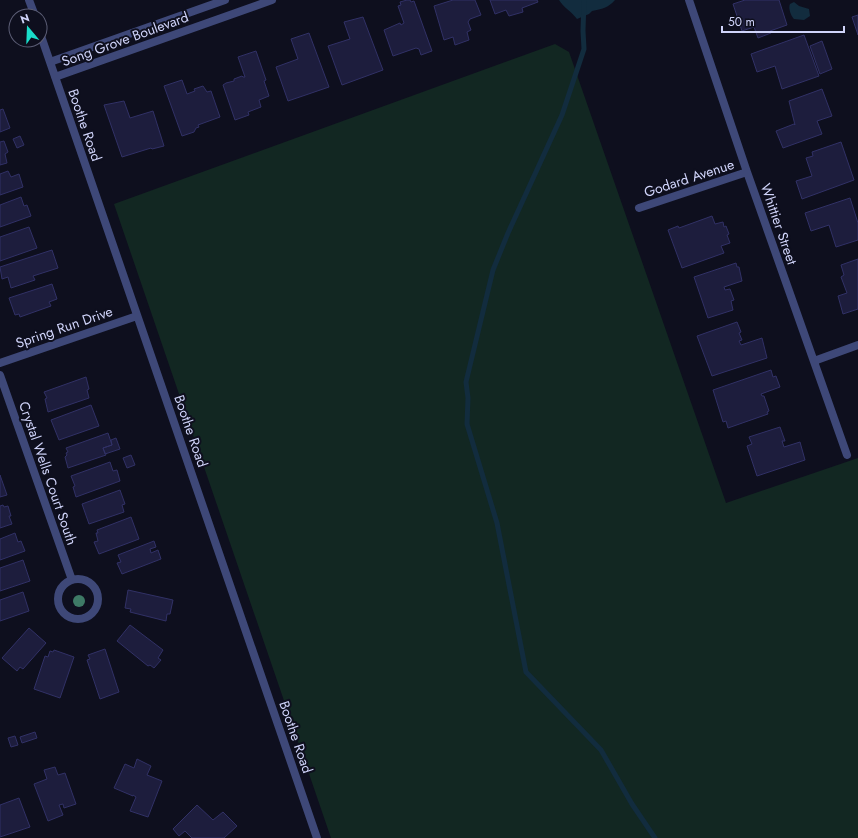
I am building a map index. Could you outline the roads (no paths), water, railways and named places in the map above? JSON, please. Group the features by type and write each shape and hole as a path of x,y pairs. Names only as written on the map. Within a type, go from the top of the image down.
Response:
{"street":[{"name":"Song Grove Boulevard","path":"50,62 225,0"},
{"name":"Song Grove Boulevard","path":"55,77 272,0"},
{"name":"Whittier Street","path":"689,0 747,172 847,455"},
{"name":"Boothe Road","path":"45,48 317,838"},
{"name":"Godard Avenue","path":"639,208 747,172"},
{"name":"Spring Run Drive","path":"0,363 137,316"},
{"path":"814,361 858,345"},
{"name":"Crystal Wells Court South","path":"0,375 72,580"},
{"path":"78,579 85,581 95,589 97,594 98,601 96,607 87,617 81,619 68,617 60,607 58,601 61,588 72,580 78,579"}],"water":[{"path":"559,0 615,0 602,9 592,11 589,14 577,19"},
{"path":"794,2 799,6 809,9 810,16 804,20 794,19 789,8 790,4"}],"waterway":[{"path":"584,0 584,49 562,115 508,233 493,270 466,382 468,398 467,424 497,523 526,672 601,750 632,804 655,838"}]}
